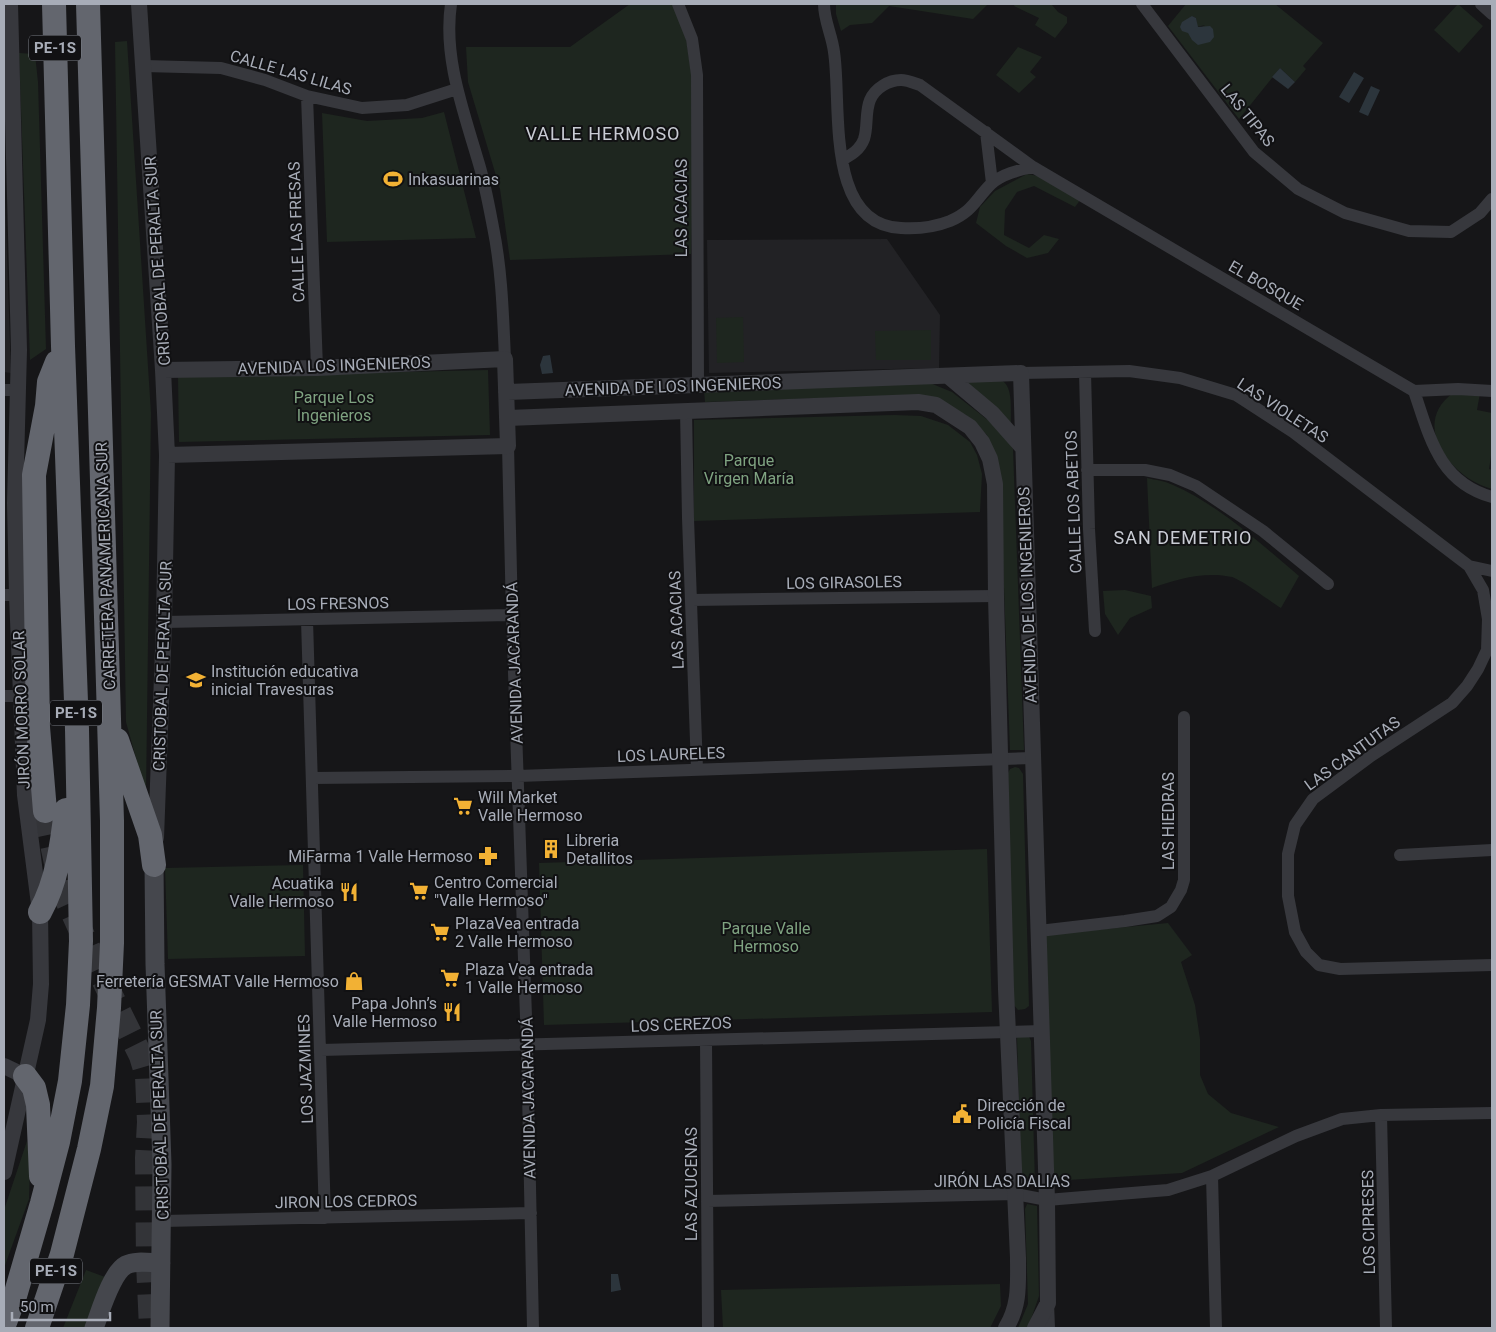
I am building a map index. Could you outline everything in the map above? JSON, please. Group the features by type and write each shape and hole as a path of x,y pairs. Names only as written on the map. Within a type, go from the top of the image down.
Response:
{"highway":[{"name":"CARRETERA PANAMERICANA SUR","path":"4,1325 9,1303 42,1203 58,1142 70,1081 78,1005 81,942 77,729 63,346 54,4"},
{"name":"CARRETERA PANAMERICANA SUR","path":"37,1328 46,1305 68,1229 89,1149 102,1086 109,1008 112,943 113,868 88,4"},
{"path":"46,811 38,727 34,475 47,406 49,382 63,346"},
{"path":"109,717 150,835 154,866"},
{"path":"40,912 48,898 62,840 77,729"},
{"path":"25,1076 34,1088 38,1105 42,1203"}],"main road":[{"name":"CRISTOBAL DE PERALTA SUR","path":"154,866 163,1221 160,1328"},
{"path":"94,1328 114,1279 125,1265 161,1263"}],"street":[{"name":"JIRÓN MORRO SOLAR","path":"4,1172 38,1020 40,996 40,912 25,795 20,696 10,595 10,4"},
{"name":"CRISTOBAL DE PERALTA SUR","path":"139,4 167,455 164,622 154,866"},
{"name":"AVENIDA JACARANDÁ","path":"452,4 450,40 457,89 480,166 501,276 527,1045 533,1328"},
{"name":"LAS ACACIAS","path":"678,4 692,39 697,75 698,385"},
{"path":"824,4 824,15 834,51 837,111 842,160 847,185 862,210 874,220 889,228 908,229 933,226 950,221 968,211 992,183 1013,172 1033,167"},
{"name":"LAS TIPAS","path":"1142,4 1254,152 1298,189 1345,213 1409,231 1451,232 1480,213 1492,199"},
{"path":"1481,4 1492,14"},
{"name":"CALLE LAS LILAS","path":"144,66 221,68 265,80 307,96 362,108 408,105 457,89"},
{"path":"842,160 852,155 860,147 864,139 870,100 878,89 887,82 902,80 920,85 986,132 992,183"},
{"name":"CALLE LAS FRESAS","path":"307,96 317,368"},
{"name":"EL BOSQUE","path":"986,132 1033,167 1414,391"},
{"name":"AVENIDA LOS INGENIEROS","path":"163,370 317,368 505,359"},
{"name":"LAS VIOLETAS","path":"1021,374 1130,371 1180,378 1236,395 1292,432 1469,566 1492,571"},
{"name":"CALLE LOS ABETOS","path":"1085,372 1089,529 1095,631"},
{"name":"AVENIDA DE LOS INGENIEROS","path":"506,392 1021,374 1047,1200 1048,1304 1035,1328"},
{"path":"948,376 992,413 1023,448"},
{"path":"1492,391 1458,389 1414,391 1432,446 1453,476 1476,492 1492,497"},
{"name":"AVENIDA DE LOS INGENIEROS","path":"507,418 918,402 936,405 970,427 982,442 990,459 995,484 1000,759 1018,1292 1016,1310 1006,1328"},
{"name":"LAS ACACIAS","path":"686,410 697,769"},
{"path":"167,455 508,446"},
{"path":"1087,470 1145,470 1170,475 1196,486 1263,531 1328,584"},
{"name":"LAS CANTUTAS","path":"1469,566 1483,590 1488,619 1486,650 1478,669 1467,686 1452,703 1371,756 1313,799 1295,825 1288,854 1288,896 1295,932 1306,952 1319,965 1340,968 1492,965"},
{"name":"LOS GIRASOLES","path":"691,600 996,596"},
{"name":"LOS FRESNOS","path":"164,622 512,615"},
{"name":"LOS JAZMINES","path":"308,620 325,1218"},
{"path":"1478,669 1492,666"},
{"path":"4,696 20,696"},
{"name":"LAS HIEDRAS","path":"1039,931 1157,916 1165,912 1176,900 1184,880 1184,717"},
{"name":"LOS LAURELES","path":"312,778 518,776 1032,758"},
{"path":"1400,855 1492,850"},
{"name":"LOS CEREZOS","path":"321,1050 1042,1031"},
{"name":"LAS AZUCENAS","path":"706,1040 708,1328"},
{"path":"4,1066 25,1076"},
{"name":"JIRÓN LAS DALIAS","path":"707,1201 1015,1194 1047,1200 1168,1190 1212,1176 1318,1126 1342,1119 1492,1113"},
{"name":"LOS CIPRESES","path":"1381,1116 1386,1328"},
{"path":"1212,1176 1216,1328"},
{"name":"JIRON LOS CEDROS","path":"163,1221 531,1213"},
{"path":"1048,1304 1049,1328"}],"shaded area":[{"path":"1192,16 1196,18 1198,27 1210,26 1213,29 1214,37 1210,42 1198,45 1188,33 1182,31 1180,27 1182,22"},
{"path":"1280,68 1295,82 1288,89 1272,77"},
{"path":"1354,72 1364,78 1349,103 1339,97"},
{"path":"1371,86 1380,90 1368,116 1359,112"},
{"path":"4,167 11,373 4,372"},
{"path":"887,239 940,315 939,368 709,373 707,240"},
{"path":"550,355 553,373 542,374 540,365 543,356"},
{"path":"611,1274 618,1274 621,1290 611,1292"}],"green space":[{"path":"630,4 674,4 686,38 695,98 691,254 510,260 500,189 468,82 466,47 570,47"},
{"path":"836,4 988,4 973,19 889,6 872,23 850,25 841,31 836,14"},
{"path":"1015,4 1052,5 1058,12 1067,17 1067,23 1055,38 1035,25 1039,18 1014,6"},
{"path":"1186,4 1275,4 1323,43 1303,66 1306,69 1295,82 1280,68 1239,119 1168,26","holes":["1192,16 1196,18 1197,27 1205,25 1190,35 1188,32"]},
{"path":"1458,4 1483,26 1459,53 1434,30"},
{"path":"127,41 151,413 146,794 126,722 115,42"},
{"path":"1018,47 1042,57 1030,72 1036,77 1019,93 996,75"},
{"path":"19,53 35,54 38,82 46,349 30,360"},
{"name":"Inkasuarinas","path":"444,112 476,238 327,242 322,113 367,121 422,118"},
{"path":"1027,174 1044,177 1081,199 1075,207 1034,186 1017,192 1005,210 1004,235 1029,248 1044,235 1059,239 1048,253 1027,258 1006,246 976,223 980,207 995,191"},
{"path":"743,317 744,362 717,363 716,318"},
{"path":"931,330 931,360 876,360 875,331"},
{"name":"Parque Los Ingenieros","path":"488,370 490,435 179,442 178,377"},
{"path":"1001,380 1005,383 1010,393 1011,423 966,381"},
{"path":"930,383 952,392 1003,432 1013,449 1024,750 1010,750 1000,479 987,435 966,415 913,395 705,402 704,390"},
{"path":"1453,393 1480,393 1477,410 1492,413 1492,450 1489,469 1492,470 1492,489 1477,483 1450,463 1435,435 1435,420 1440,406"},
{"name":"Parque Virgen María","path":"921,416 948,425 970,442 977,455 982,474 980,512 694,521 694,420"},
{"path":"1147,478 1170,484 1207,503 1255,538 1299,576 1281,608 1237,579 1222,575 1191,577 1152,588"},
{"path":"1125,590 1151,596 1152,608 1130,618 1118,635 1105,614 1103,591"},
{"path":"1019,768 1023,774 1029,1006 1018,1010 1013,1004 1008,773 1010,769"},
{"name":"Parque Valle Hermoso","path":"987,849 992,1012 544,1025 539,863"},
{"path":"303,865 305,956 168,959 165,868"},
{"path":"1168,923 1192,955 1181,962 1195,1005 1200,1039 1200,1075 1208,1094 1231,1113 1279,1127 1182,1173 1051,1181 1043,935"},
{"path":"1027,1032 1031,1041 1035,1184 1021,1183 1017,1037"},
{"path":"27,1141 30,1167 29,1199 4,1268 4,1210"},
{"path":"1027,1204 1037,1206 1039,1296 1028,1328 1018,1328 1028,1304 1025,1209"},
{"path":"86,1270 105,1277 87,1328 63,1328"},
{"path":"1000,1284 1001,1306 990,1328 723,1328 721,1290"}],"tunnel":[{"path":"45,811 61,887 141,1056 147,1076 149,1122 147,1158 148,1263 151,1328"}],"place":[{"name":"Inkasuarinas","path":"393,179"},
{"name":"Institución educativa inicial Travesuras","path":"196,680"},
{"name":"Will Market Valle Hermoso","path":"463,806"},
{"name":"Libreria Detallitos","path":"551,849"},
{"name":"MiFarma 1 Valle Hermoso","path":"488,856"},
{"name":"Centro Comercial \"Valle Hermoso\"","path":"419,891"},
{"name":"Acuatika Valle Hermoso","path":"349,892"},
{"name":"PlazaVea entrada 2 Valle Hermoso","path":"440,932"},
{"name":"Plaza Vea entrada 1 Valle Hermoso","path":"450,978"},
{"name":"Ferretería GESMAT Valle Hermoso","path":"354,981"},
{"name":"Papa John’s Valle Hermoso","path":"452,1012"},
{"name":"Dirección de Policía Fiscal","path":"962,1114"}],"district":[{"name":"VALLE HERMOSO","path":"603,134"},
{"name":"SAN DEMETRIO","path":"1183,538"}]}
